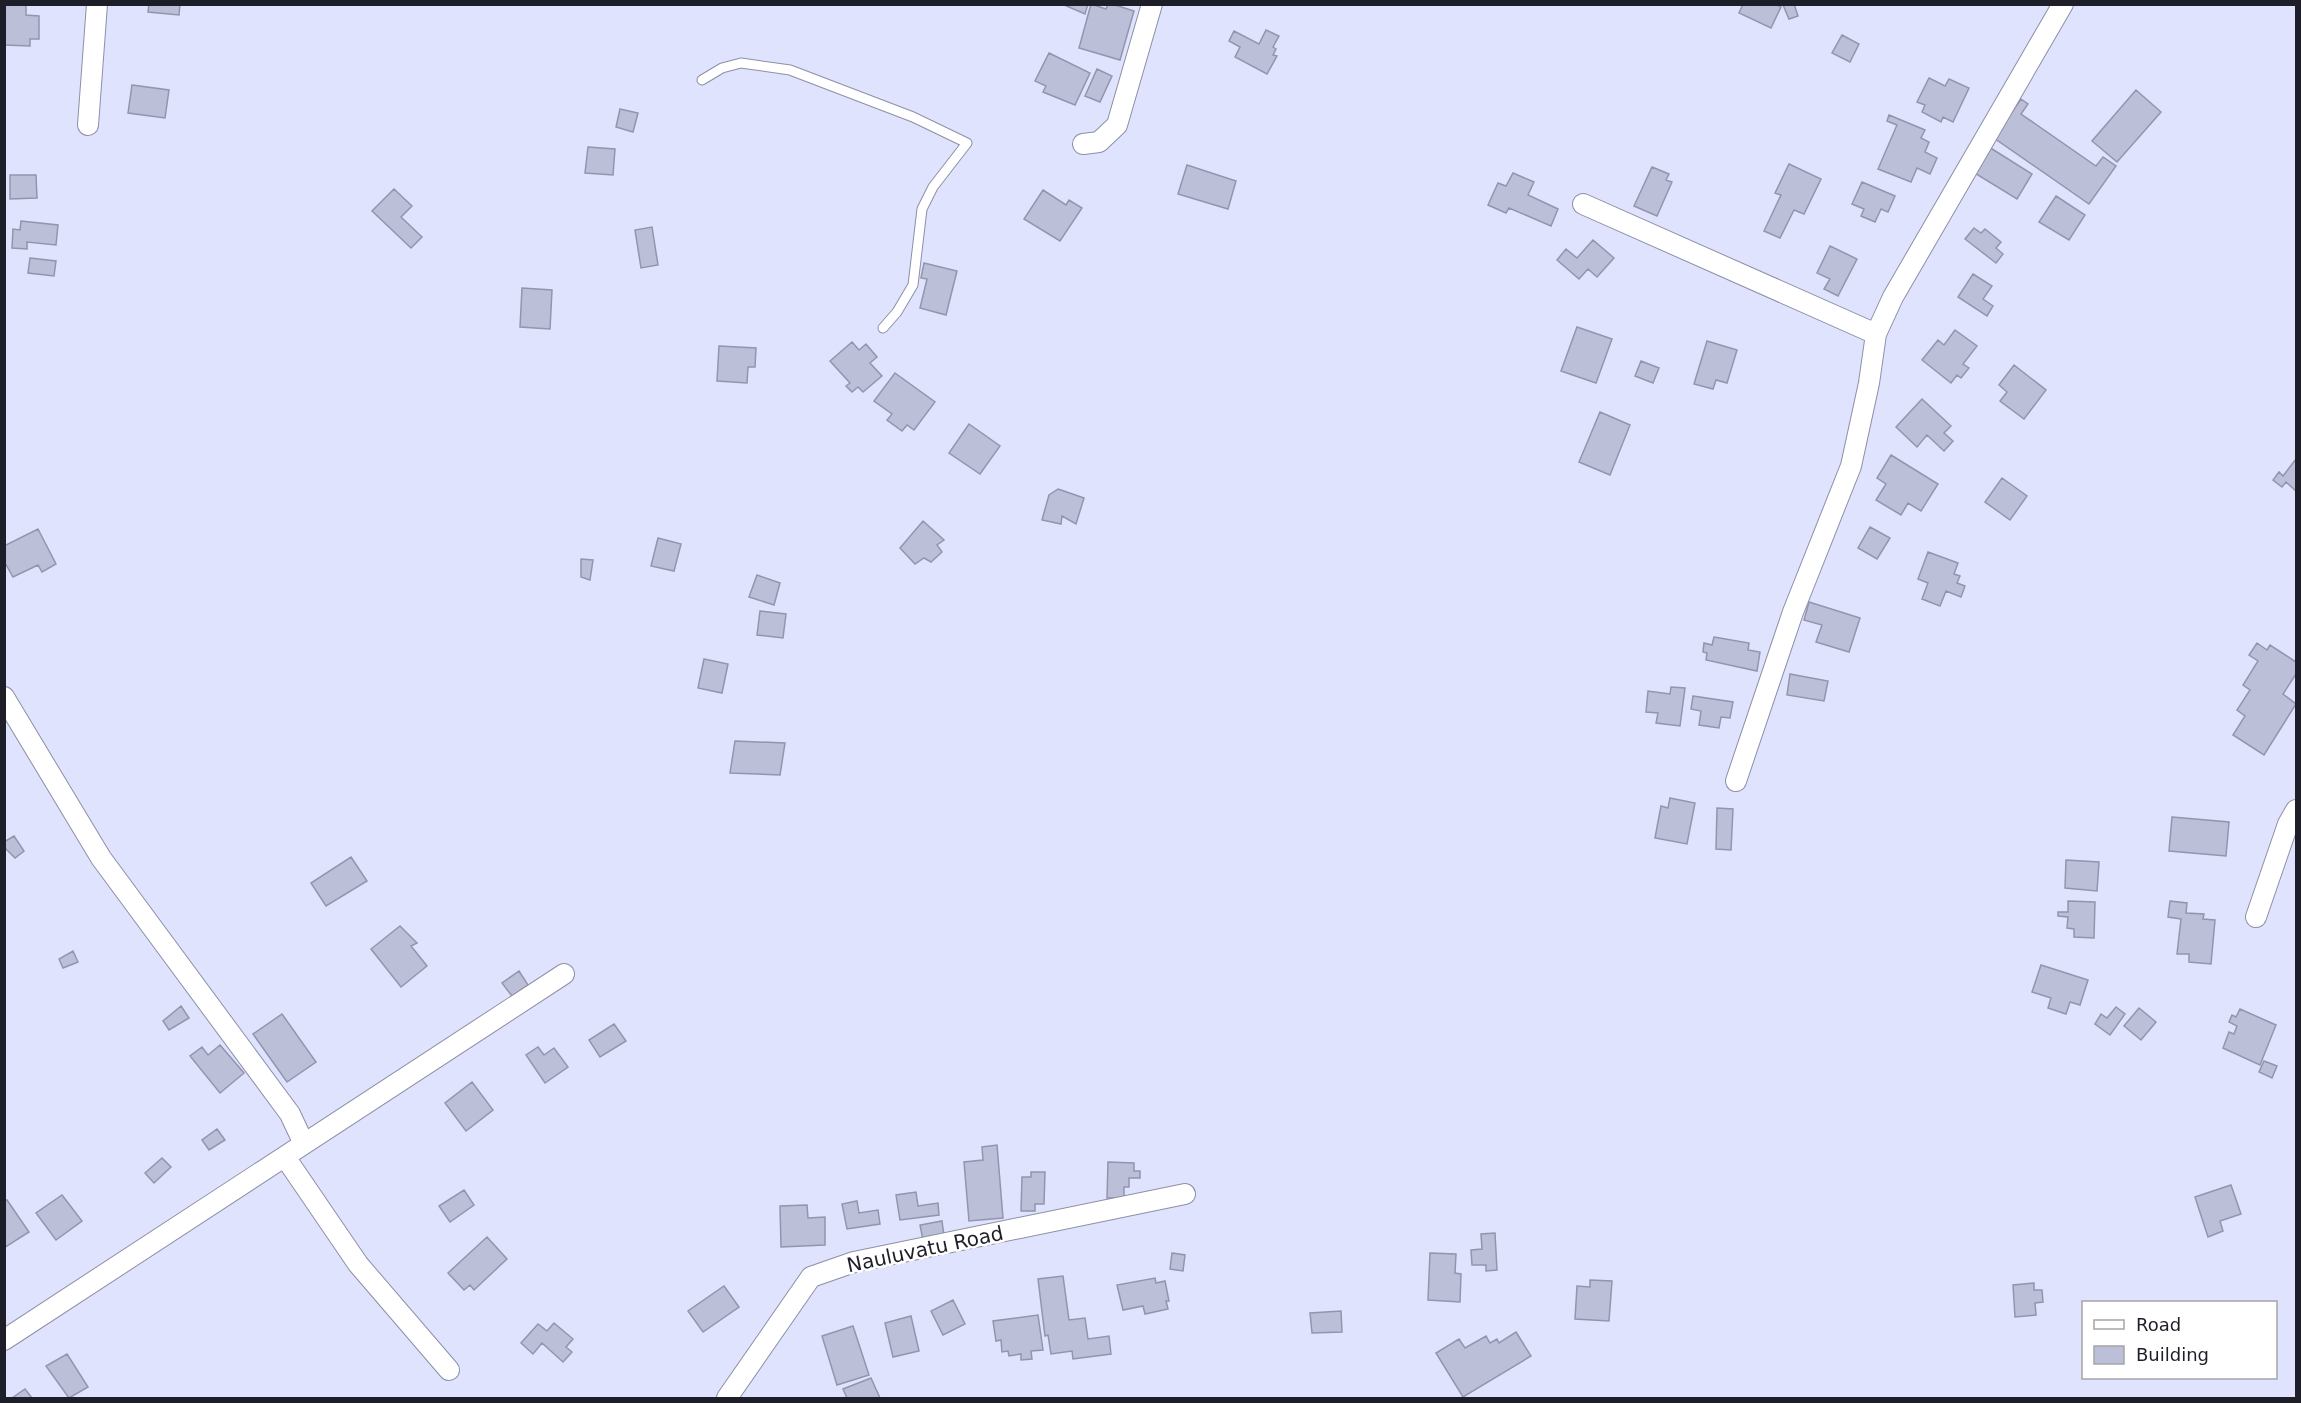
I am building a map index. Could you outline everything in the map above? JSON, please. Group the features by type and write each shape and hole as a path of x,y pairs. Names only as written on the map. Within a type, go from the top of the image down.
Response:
{"street":[{"path":"88,125 97,4"},
{"path":"1083,144 1100,142 1117,125 1152,4"},
{"path":"1736,781 1793,612 1851,466 1869,383 1876,334 1893,297 2064,4"},
{"path":"1583,204 1876,334"},
{"path":"4,697 101,858 290,1114 304,1144"},
{"path":"2256,917 2288,824 2296,810"},
{"path":"4,1340 564,974"},
{"path":"285,1156 358,1264 449,1371"},
{"name":"Nauluvatu Road","path":"727,1398 811,1277 854,1262 1185,1194"}],"lane":[{"path":"702,80 722,68 741,63 790,70 913,117 967,144 927,198 922,209 913,285 897,312 883,327"}],"building":[{"path":"149,4 180,4 179,15 148,12"},
{"path":"1062,4 1088,4 1085,14"},
{"path":"1091,4 1106,9 1108,4 1112,4 1134,11 1120,60 1079,48"},
{"path":"1743,4 1775,4 1781,7 1771,28 1739,13"},
{"path":"1794,4 1798,16 1789,19 1783,5"},
{"path":"4,5 26,5 26,15 39,16 39,39 30,39 30,46 5,45"},
{"path":"1266,30 1279,36 1273,47 1276,49 1273,55 1277,56 1267,74 1235,57 1240,47 1229,41 1234,31 1259,44"},
{"path":"1842,35 1859,44 1850,62 1832,53"},
{"path":"1049,53 1090,73 1075,105 1043,92 1046,86 1035,81"},
{"path":"1097,69 1112,76 1100,102 1085,96"},
{"path":"1929,78 1945,86 1949,79 1969,88 1953,122 1943,117 1941,122 1922,112 1925,105 1917,102"},
{"path":"132,85 169,90 165,118 128,113"},
{"path":"2136,90 2161,112 2117,162 2092,141"},
{"path":"2021,99 2028,104 2021,114 2096,166 2103,157 2116,166 2089,204 1994,138"},
{"path":"620,109 638,113 633,132 616,127"},
{"path":"1889,115 1925,130 1921,138 1929,142 1925,152 1937,158 1930,174 1917,168 1911,182 1878,169 1897,125 1887,121"},
{"path":"588,147 615,149 613,175 585,173"},
{"path":"1989,147 2032,174 2017,199 1973,172"},
{"path":"1789,164 1821,179 1804,214 1794,210 1780,238 1764,231 1781,195 1775,193"},
{"path":"1187,165 1236,181 1228,209 1178,194"},
{"path":"1652,167 1669,174 1666,180 1672,182 1657,216 1634,206"},
{"path":"1513,173 1534,182 1528,195 1558,209 1551,226 1509,208 1506,213 1488,205 1498,183 1506,186"},
{"path":"10,175 36,175 37,198 10,199"},
{"path":"1862,182 1895,196 1888,212 1881,209 1875,222 1861,216 1864,209 1852,204"},
{"path":"394,189 412,206 401,217 422,237 411,248 372,211"},
{"path":"1043,190 1066,205 1069,200 1082,208 1060,241 1024,219"},
{"path":"2056,196 2085,215 2069,240 2039,222"},
{"path":"21,221 58,225 56,245 27,242 27,249 12,248 13,229 20,230"},
{"path":"652,227 658,265 641,268 635,230"},
{"path":"1974,228 1981,233 1985,229 2001,242 1996,248 2003,254 1996,263 1965,239"},
{"path":"1593,240 1614,258 1597,277 1588,269 1579,279 1557,260 1566,249 1577,258"},
{"path":"1830,246 1857,259 1838,296 1824,289 1830,279 1817,273"},
{"path":"30,258 56,261 54,276 28,273"},
{"path":"924,263 957,271 946,315 920,308 927,279 921,278"},
{"path":"1973,274 1992,286 1983,299 1993,306 1987,316 1958,297"},
{"path":"522,288 552,290 550,329 520,327"},
{"path":"1577,327 1612,339 1596,383 1561,371"},
{"path":"1955,330 1977,346 1963,364 1969,368 1961,378 1957,375 1951,383 1922,360 1938,340 1944,345"},
{"path":"1707,341 1737,350 1727,383 1716,380 1713,389 1694,384"},
{"path":"852,342 859,350 866,344 877,357 870,363 882,376 863,392 858,387 852,392 846,386 850,383 830,361"},
{"path":"719,346 756,348 755,367 748,367 747,383 717,381"},
{"path":"1641,361 1659,368 1653,383 1635,376"},
{"path":"2014,365 2046,390 2024,419 2000,401 2007,392 1999,385"},
{"path":"895,373 935,402 914,430 907,425 902,431 887,420 892,414 874,401"},
{"path":"1922,399 1951,426 1944,433 1953,441 1944,451 1927,435 1917,447 1896,427"},
{"path":"1600,412 1630,425 1610,475 1579,462"},
{"path":"969,424 1000,446 980,474 949,453"},
{"path":"1891,455 1938,484 1921,511 1908,503 1901,515 1876,500 1886,484 1877,478"},
{"path":"2296,459 2296,491 2286,482 2282,487 2273,480 2279,472 2283,476"},
{"path":"2002,478 2027,496 2010,520 1985,502"},
{"path":"1058,489 1084,498 1076,524 1062,516 1061,524 1042,520 1049,495"},
{"path":"923,521 944,540 937,545 942,552 931,562 924,558 915,564 900,548"},
{"path":"1870,527 1890,538 1877,559 1858,548"},
{"path":"38,529 56,564 42,572 38,565 13,577 4,561 4,546"},
{"path":"658,538 681,544 674,571 651,566"},
{"path":"1928,552 1958,563 1954,574 1960,576 1957,583 1965,586 1961,597 1946,591 1940,606 1922,599 1928,583 1918,579"},
{"path":"581,559 593,560 590,580 581,577"},
{"path":"757,575 780,583 774,605 749,597"},
{"path":"1809,602 1860,618 1849,652 1816,642 1822,625 1804,620"},
{"path":"760,611 786,614 783,638 757,635"},
{"path":"1714,637 1749,643 1748,650 1760,652 1757,671 1706,660 1707,653 1703,652 1704,643 1712,645"},
{"path":"2257,643 2267,650 2270,645 2296,662 2296,674 2283,694 2296,704 2264,755 2233,735 2245,716 2237,710 2250,690 2243,685 2258,661 2249,655"},
{"path":"704,659 728,664 722,693 698,688"},
{"path":"1790,674 1828,681 1824,701 1787,695"},
{"path":"1671,687 1685,688 1680,726 1656,723 1658,713 1646,712 1648,691 1670,694"},
{"path":"1693,696 1733,702 1730,718 1721,717 1719,728 1699,725 1701,711 1691,709"},
{"path":"735,741 785,743 780,775 730,773"},
{"path":"1670,798 1695,803 1687,844 1655,838 1661,806 1668,808"},
{"path":"1717,808 1733,809 1731,850 1716,849"},
{"path":"2172,817 2229,822 2226,856 2169,851"},
{"path":"14,836 24,851 15,858 4,847 4,842"},
{"path":"351,857 367,881 326,906 311,883"},
{"path":"2066,860 2099,862 2097,891 2065,888"},
{"path":"2068,901 2095,902 2094,938 2074,937 2074,929 2067,928 2068,917 2058,916 2058,912 2068,912"},
{"path":"2170,901 2187,903 2186,913 2204,914 2203,919 2215,920 2211,964 2189,962 2189,954 2177,954 2181,919 2168,917"},
{"path":"400,926 417,943 411,946 427,966 401,987 371,949"},
{"path":"73,951 78,962 63,968 59,959"},
{"path":"2041,965 2088,980 2080,1005 2070,1002 2066,1014 2048,1008 2051,998 2032,992"},
{"path":"519,971 528,985 512,996 502,983"},
{"path":"181,1006 189,1018 169,1030 163,1021"},
{"path":"2116,1007 2125,1014 2110,1035 2095,1024 2101,1014 2107,1018"},
{"path":"2139,1008 2156,1022 2141,1040 2124,1026"},
{"path":"2240,1009 2276,1025 2260,1065 2223,1048 2229,1032 2234,1034 2237,1026 2229,1022 2232,1015 2236,1017"},
{"path":"282,1014 316,1062 287,1082 253,1034"},
{"path":"614,1024 626,1041 600,1057 589,1040"},
{"path":"220,1045 244,1073 220,1093 190,1056 202,1047 208,1055"},
{"path":"538,1047 544,1055 554,1048 568,1067 545,1083 526,1055"},
{"path":"2264,1061 2277,1066 2272,1078 2259,1072"},
{"path":"472,1082 493,1110 466,1131 445,1103"},
{"path":"217,1129 225,1140 209,1150 202,1140"},
{"path":"997,1145 1003,1218 969,1221 964,1162 983,1160 982,1147"},
{"path":"162,1158 171,1167 154,1183 145,1173"},
{"path":"1108,1162 1134,1163 1134,1171 1140,1171 1140,1178 1129,1178 1129,1187 1124,1187 1124,1198 1107,1198"},
{"path":"1031,1172 1045,1172 1044,1204 1035,1204 1035,1211 1021,1211 1022,1177 1031,1177"},
{"path":"2231,1185 2241,1214 2220,1221 2223,1231 2208,1237 2195,1197"},
{"path":"464,1190 474,1205 450,1222 439,1206"},
{"path":"916,1192 918,1206 938,1203 939,1215 900,1220 896,1195"},
{"path":"62,1195 82,1221 56,1240 36,1213"},
{"path":"7,1200 29,1232 4,1248 4,1201"},
{"path":"857,1201 859,1213 878,1210 880,1224 847,1229 842,1204"},
{"path":"807,1205 808,1218 825,1217 825,1245 781,1247 780,1206"},
{"path":"942,1221 944,1236 923,1240 920,1225"},
{"path":"1495,1233 1497,1270 1486,1271 1486,1265 1472,1265 1471,1250 1482,1249 1481,1234"},
{"path":"487,1237 507,1259 474,1290 470,1285 464,1290 448,1273"},
{"path":"1172,1253 1185,1255 1183,1271 1170,1269"},
{"path":"1430,1253 1456,1254 1455,1273 1461,1274 1460,1302 1428,1300"},
{"path":"1063,1276 1069,1320 1085,1318 1088,1339 1109,1336 1111,1354 1073,1359 1072,1351 1051,1354 1048,1335 1045,1336 1038,1279"},
{"path":"1155,1278 1156,1283 1165,1281 1169,1301 1166,1301 1168,1309 1145,1314 1143,1306 1123,1310 1117,1285"},
{"path":"1590,1280 1612,1281 1609,1321 1575,1319 1577,1286 1590,1287"},
{"path":"2034,1283 2034,1290 2042,1290 2043,1302 2035,1303 2036,1315 2015,1317 2013,1285"},
{"path":"724,1286 739,1307 703,1332 688,1311"},
{"path":"953,1300 965,1324 943,1335 931,1311"},
{"path":"1341,1311 1342,1332 1312,1333 1310,1313"},
{"path":"1038,1315 1043,1350 1031,1351 1032,1359 1021,1360 1021,1354 1009,1356 1008,1351 1002,1352 1001,1340 996,1341 993,1321"},
{"path":"911,1316 919,1351 893,1357 885,1323"},
{"path":"554,1323 573,1339 566,1347 572,1352 563,1362 542,1343 533,1354 521,1343 538,1324 547,1331"},
{"path":"853,1326 869,1375 837,1385 822,1336"},
{"path":"1516,1332 1531,1356 1463,1397 1436,1353 1459,1339 1465,1348 1486,1336 1490,1343 1497,1339 1499,1343"},
{"path":"67,1354 88,1387 69,1398 46,1366"},
{"path":"871,1378 880,1398 847,1398 843,1389"},
{"path":"25,1389 32,1398 12,1398"}]}
